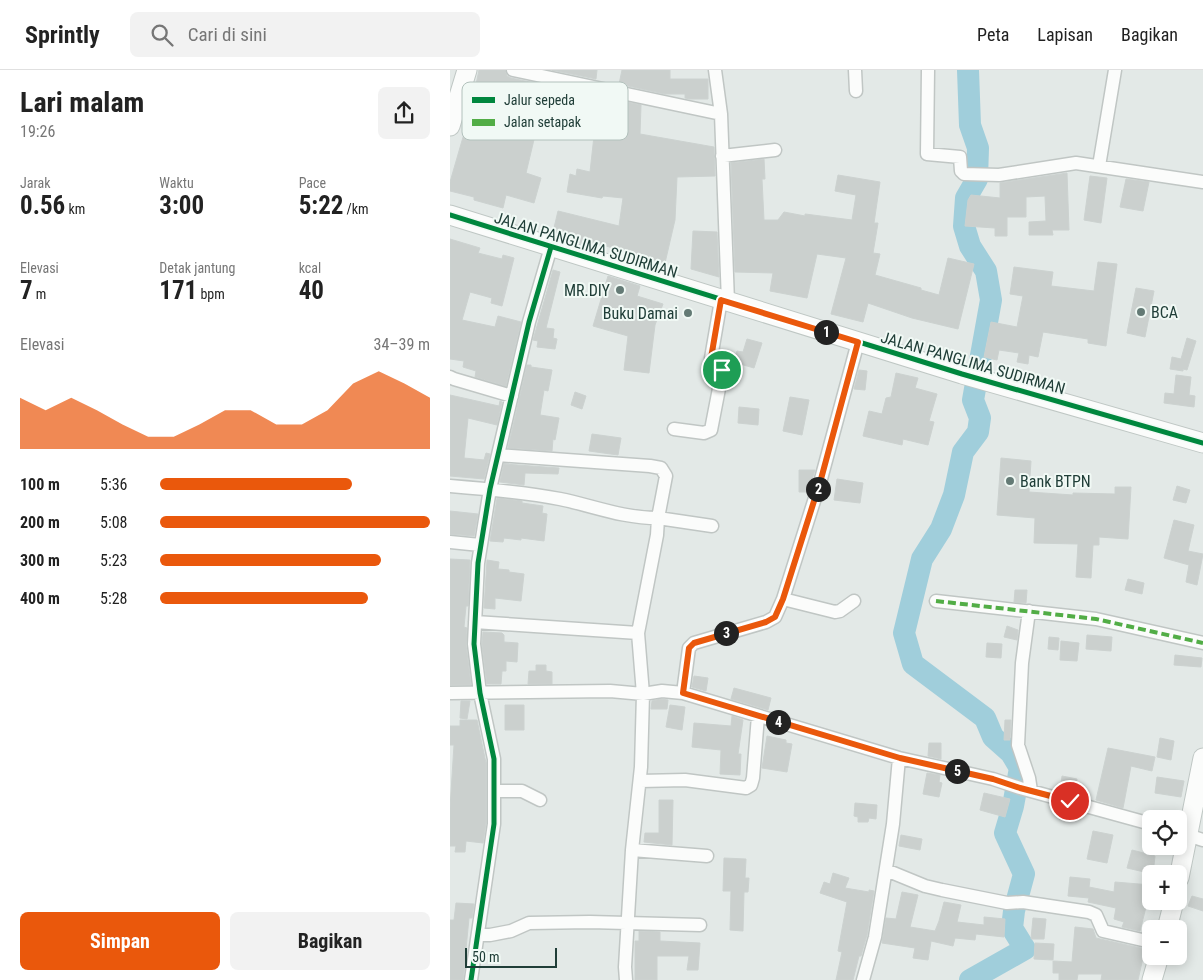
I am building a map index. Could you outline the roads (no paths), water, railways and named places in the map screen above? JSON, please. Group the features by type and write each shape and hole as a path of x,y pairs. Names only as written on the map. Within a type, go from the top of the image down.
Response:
{"main road":[{"path":"463,82 467,70"},
{"path":"450,126 462,86"},
{"name":"JALAN PANGLIMA SUDIRMAN","path":"450,215 962,374 1203,443"},
{"path":"1182,865 1190,836 1203,758"},
{"path":"1152,980 1156,965"}],"street":[{"path":"513,70 570,82"},
{"path":"674,429 704,433 708,433 711,430 722,373 722,368 712,362 711,358 724,301 721,114 715,70"},
{"path":"855,70 856,90"},
{"path":"928,70 927,154 960,157 961,171 964,174 993,175 1076,164 1203,182"},
{"path":"1099,166 1115,70"},
{"path":"628,94 721,114"},
{"path":"722,156 775,150"},
{"path":"471,980 494,824 494,759 480,693 474,644 480,545 490,489 529,322 551,247"},
{"path":"683,693 689,648 694,643 771,620 775,617 783,599 821,479 858,342"},
{"path":"450,376 454,379 512,396"},
{"path":"498,455 650,466 662,468 666,476 638,633 643,694 640,780 632,850 625,967 626,980"},
{"path":"450,486 490,489 560,499 630,517 658,518 712,526"},
{"path":"450,542 480,545"},
{"path":"783,599 835,612 840,611 854,601"},
{"path":"936,601 1096,619 1203,643"},
{"path":"1026,789 1030,778 1018,745 1022,663 1029,611"},
{"path":"475,622 638,633"},
{"path":"450,693 610,691 643,694 662,691 683,693 900,758 993,779 1142,821"},
{"path":"640,780 685,780 746,788 751,785 753,778 758,716"},
{"path":"863,980 876,937 893,824 900,758"},
{"path":"494,791 522,791 540,800"},
{"path":"632,850 707,856"},
{"path":"886,870 925,886 1007,902 1023,902 1089,912 1096,916 1103,931 1142,940"},
{"path":"478,935 511,931 529,923 700,925"}],"waterway":[{"path":"968,70 970,125 978,148 977,179 966,198 964,226 970,246 986,271 991,300 973,400 980,418 978,432 963,452 954,495 941,529 922,559 904,633 913,664 985,718 993,737 1011,753 1020,768 1013,806 1005,833 1024,874 1014,911 1012,928 1025,949 970,980"}],"place":[{"name":"MR.DIY","path":"620,290"},
{"name":"BCA","path":"1141,312"},
{"name":"Buku Damai","path":"688,313"},
{"name":"Bank BTPN","path":"1010,481"}]}
